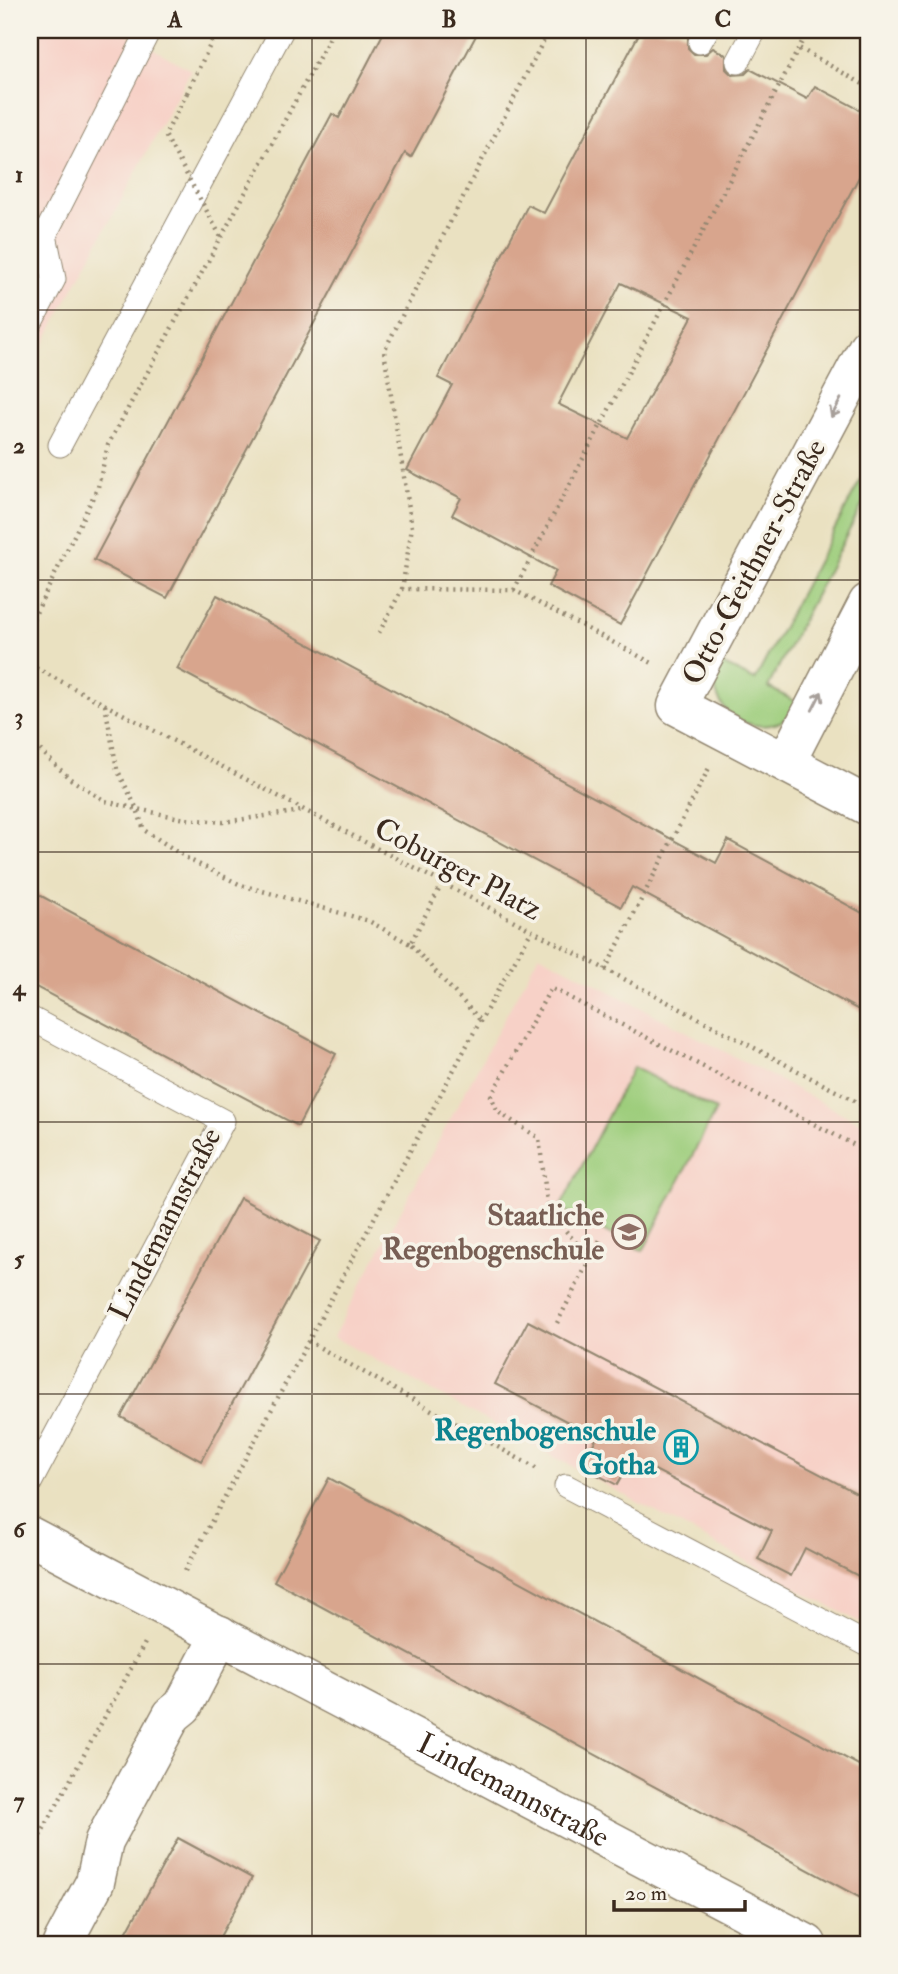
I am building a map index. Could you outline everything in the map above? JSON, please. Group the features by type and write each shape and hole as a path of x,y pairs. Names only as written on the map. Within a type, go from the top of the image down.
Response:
{"street":[{"name":"Otto-Geithner-Straße","path":"868,347 683,694 727,733 868,806"},
{"path":"786,762 868,603"},
{"name":"Lindemannstraße","path":"30,1536 807,1944"},
{"path":"62,1944 95,1882 104,1841 172,1715 183,1706 220,1635"}],"lane":[{"path":"30,324 54,279 45,235 149,30"},
{"path":"60,444 282,30"},
{"path":"738,62 755,30"},
{"name":"Lindemannstraße","path":"30,1017 223,1121 30,1483"},
{"path":"566,1486 868,1645"}],"path":[{"path":"195,30 214,39 165,135 221,237"},
{"path":"30,625 98,487 108,445 334,30"},
{"path":"379,633 402,589 412,527 384,351 549,30"},
{"path":"514,590 808,30"},
{"path":"799,48 868,87"},
{"path":"402,589 514,590 683,694"},
{"name":"Coburger Platz","path":"30,665 868,1108"},
{"path":"105,705 117,769 144,830 190,860 241,885 369,921 410,944 481,1021"},
{"path":"605,970 727,733"},
{"path":"30,740 69,778 105,801 185,819 223,822 303,811"},
{"path":"410,944 442,884"},
{"path":"30,1853 531,932"},
{"path":"590,1259 548,1210 539,1138 498,1112 491,1096 551,988 868,1152"},
{"path":"557,1322 602,1236"},
{"path":"308,1341 566,1486"}],"shaded area":[{"path":"30,30 120,30 191,70 30,369"},
{"name":"Staatliche Regenbogenschule","path":"539,954 868,1127 868,1627 333,1337"}],"green space":[{"path":"868,466 868,494 768,687 800,704 783,721 769,725 738,719 722,705 717,695 715,682 722,664 755,680"},
{"path":"633,1067 716,1110 643,1251 560,1208"}],"building":[{"path":"385,30 479,30 411,157 405,153 167,598 94,560 332,114 339,118"},
{"path":"641,30 677,30 688,35 688,48 694,54 706,54 713,48 726,55 726,69 732,75 745,74 750,69 807,99 815,86 868,114 868,160 620,625 548,586 556,571 452,515 461,498 407,470 452,385 438,378 528,205 544,213","holes":["621,283 692,317 627,438 558,404"]},
{"path":"217,595 716,863 728,840 868,916 868,1015 632,887 621,907 177,669"},
{"path":"30,890 336,1054 298,1126 30,984"},
{"path":"240,1198 320,1241 201,1461 121,1417"},
{"name":"Regenbogenschule Gotha","path":"528,1321 868,1499 868,1581 805,1548 791,1576 758,1559 772,1531 632,1458 617,1485 582,1467 597,1437 495,1384"},
{"path":"329,1478 868,1770 868,1902 274,1581"},
{"path":"178,1838 252,1878 216,1944 120,1944"}],"place":[{"name":"Staatliche Regenbogenschule","path":"629,1232"},
{"name":"Regenbogenschule Gotha","path":"681,1447"}]}
